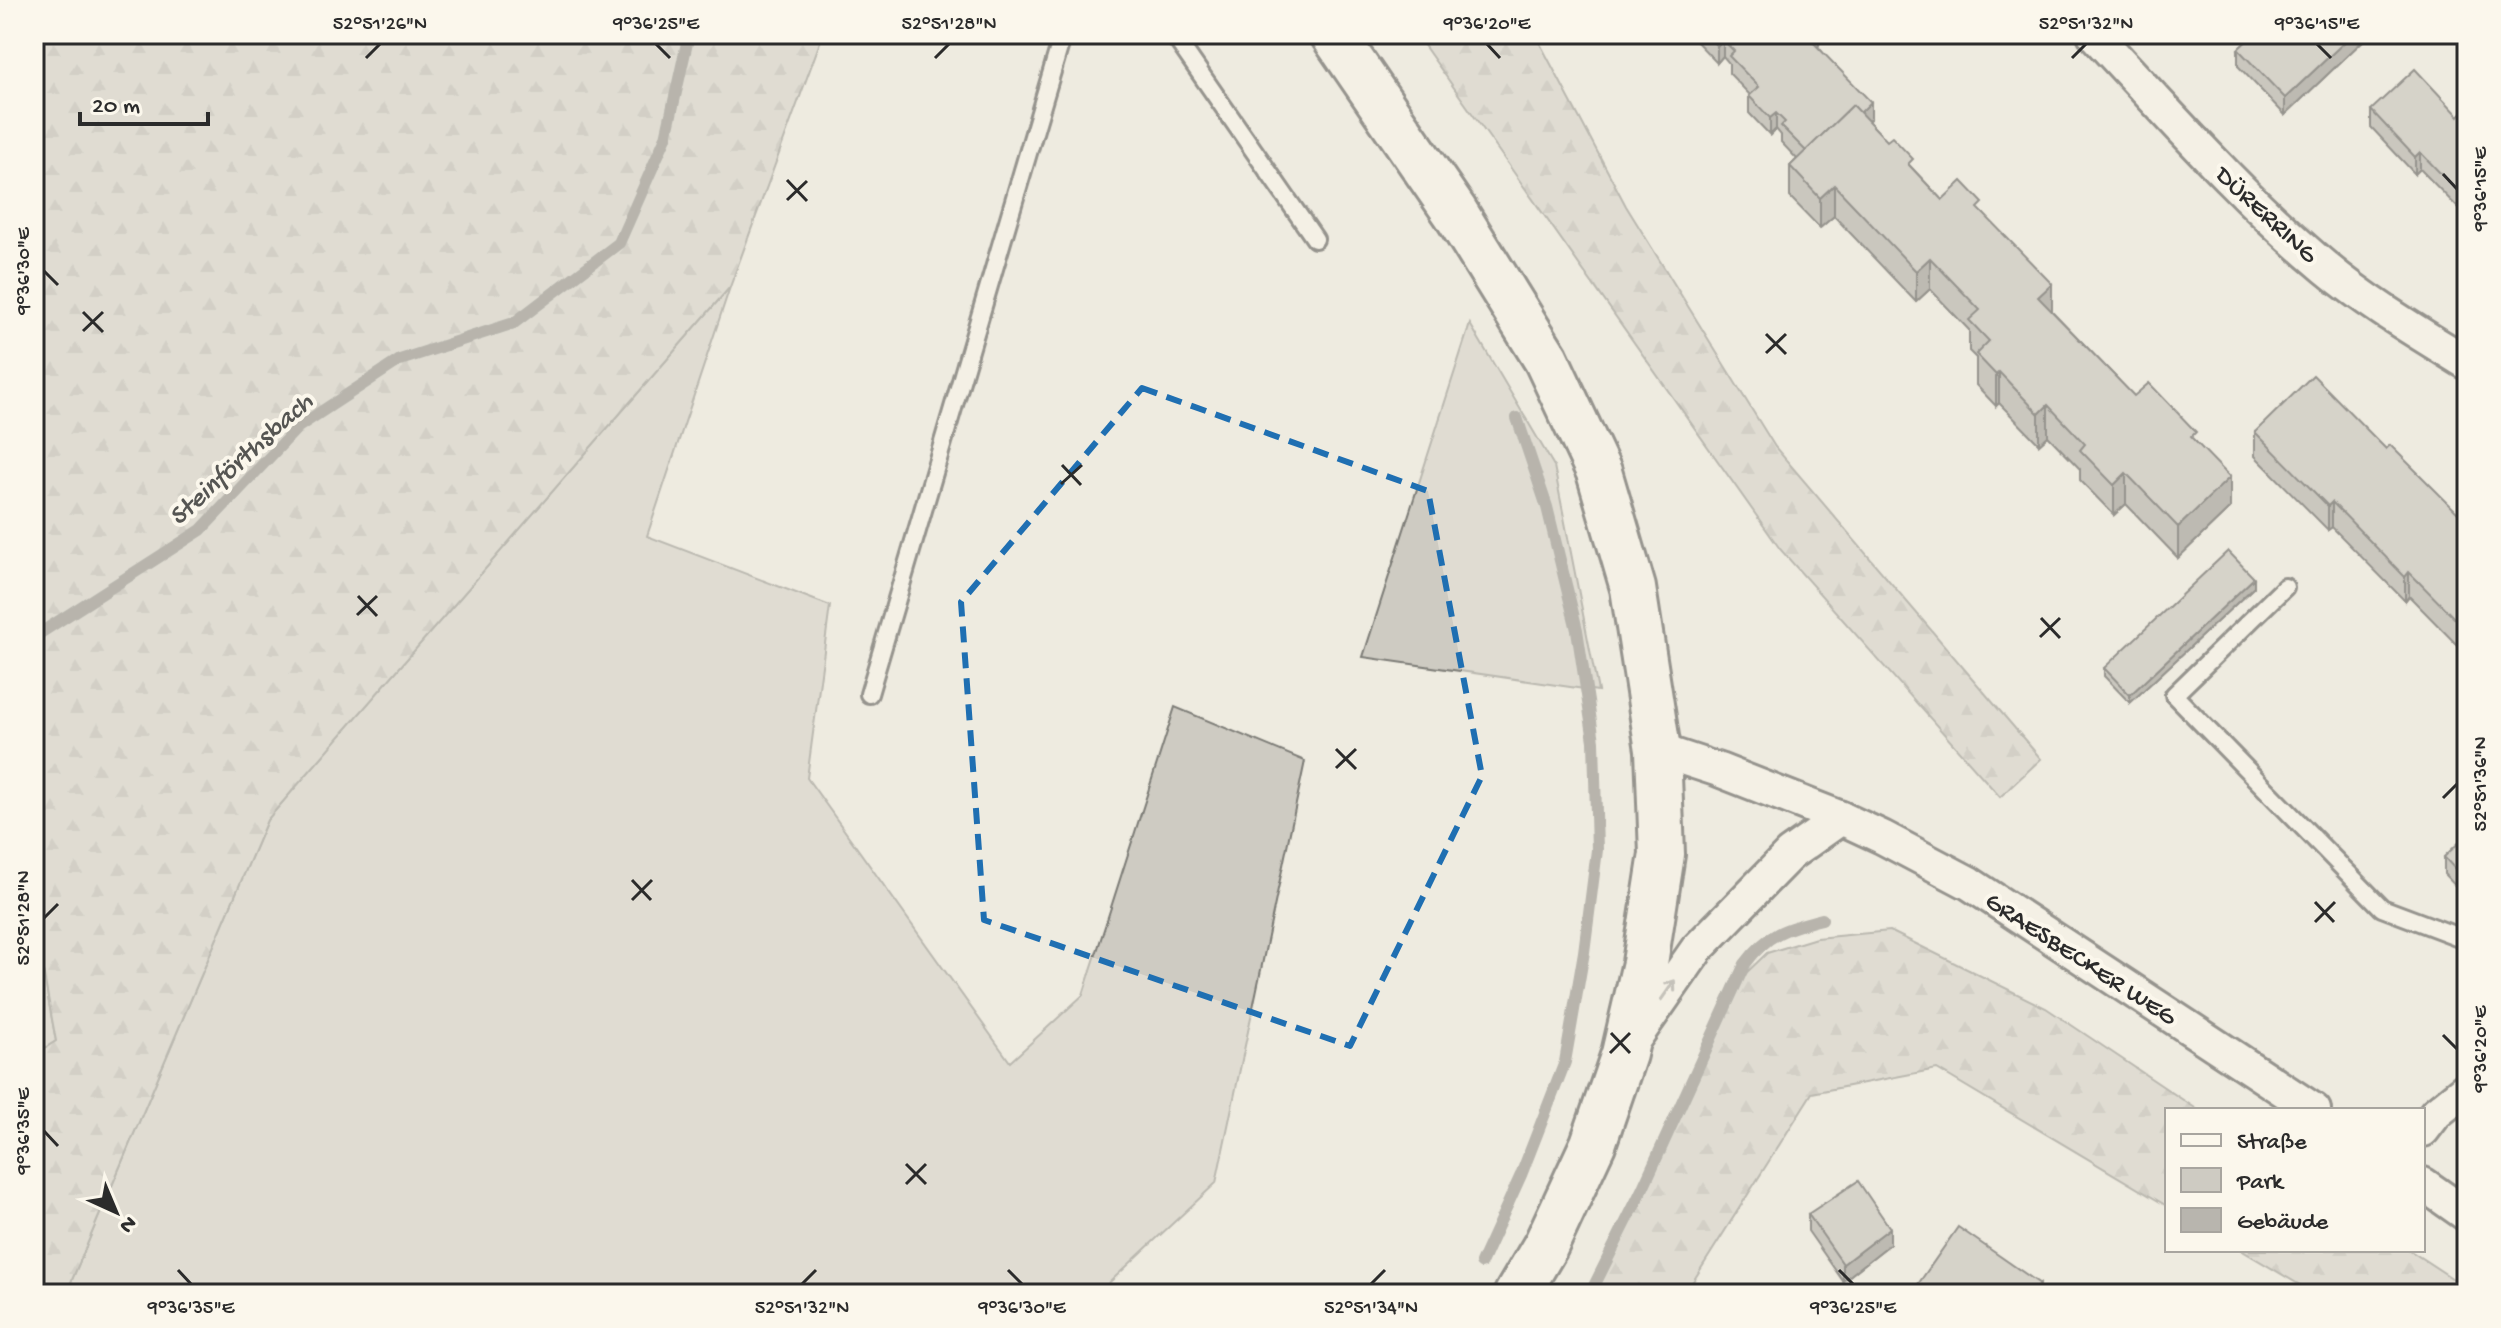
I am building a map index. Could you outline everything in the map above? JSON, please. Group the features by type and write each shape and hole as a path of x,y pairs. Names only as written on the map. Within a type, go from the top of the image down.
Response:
{"main road":[{"path":"1333,34 1455,212 1546,359 1599,472 1633,588 1658,750 1662,854 1645,963 1624,1054 1593,1144 1546,1245 1517,1294"}],"street":[{"name":"DÜRERRING","path":"2094,34 2244,194 2325,268 2362,296 2467,363"},
{"name":"GRAESBECKER WEG","path":"1658,750 1719,770 1841,818 1969,883 2311,1108"},
{"path":"1624,1054 1697,949 1790,854 1841,818"},
{"path":"2425,1127 2436,1113 2467,1088"},
{"path":"2425,1185 2467,1215"}],"lane":[{"path":"869,694 1063,34"},
{"path":"1173,34 1315,239"},
{"path":"2285,587 2174,695 2382,908 2467,940"}],"highlighted area":[{"path":"1142,388 1428,491 1482,776 1350,1046 984,920 961,602"}],"green space":[{"path":"34,34 823,34 730,287 267,820 66,1294 34,1294 34,1055 56,1041 34,921"},
{"path":"1416,34 1535,34 1626,206 1775,447 2041,759 2000,797 1780,549"},
{"path":"730,287 647,536 830,606 807,778 1010,1062 1083,995 1175,707 1305,761 1216,1183 1097,1294 66,1294 267,820"},
{"path":"1470,324 1554,466 1598,691 1363,657"},
{"path":"34,921 56,1041 34,1055"},
{"path":"1890,931 2046,1008 2195,1108 2165,1108 2165,1205 1937,1069 1812,1093 1685,1294 1595,1294 1742,977 1767,953 1816,938"},
{"path":"2244,1252 2412,1252 2467,1288 2467,1294 2315,1294"}],"building":[{"path":"1705,34 1813,34 1809,38 1871,102 1860,113 1853,105 1806,151 1781,126 1785,122 1776,113 1770,118 1749,96 1759,87 1729,56 1734,51 1723,40 1717,46"},
{"path":"2254,34 2353,34 2285,98 2238,49"},
{"path":"2415,69 2459,116 2467,109 2467,194 2464,198 2420,152 2415,157 2371,110"},
{"path":"1853,105 1887,141 1892,137 1913,159 1908,164 1942,200 1962,181 1983,203 1978,208 2052,284 2038,297 2134,396 2149,383 2196,432 2191,437 2230,477 2178,527 2126,473 2114,485 2080,450 2085,444 2048,405 2039,414 1999,372 1996,375 1976,354 1989,341 1969,320 1980,310 1930,258 1916,271 1834,185 1820,198 1790,166"},
{"path":"2313,375 2386,449 2390,445 2464,519 2467,516 2467,631 2409,572 2405,577 2332,502 2328,506 2255,432"},
{"path":"2228,551 2254,578 2130,695 2104,668"},
{"path":"2467,835 2467,882 2444,857"},
{"path":"1858,1181 1890,1228 1843,1264 1808,1214"},
{"path":"1958,1227 2040,1284 2033,1294 1920,1294 1914,1290"}],"waterway":[{"name":"Steinförthsbach","path":"34,637 201,530 298,427 400,360 514,323 619,243 666,137 689,34"},
{"path":"1481,1263 1521,1175 1565,1062 1597,850 1594,741 1577,630 1547,507 1517,418"},
{"path":"1590,1294 1641,1192 1745,964 1762,945 1779,933 1822,919"}]}
